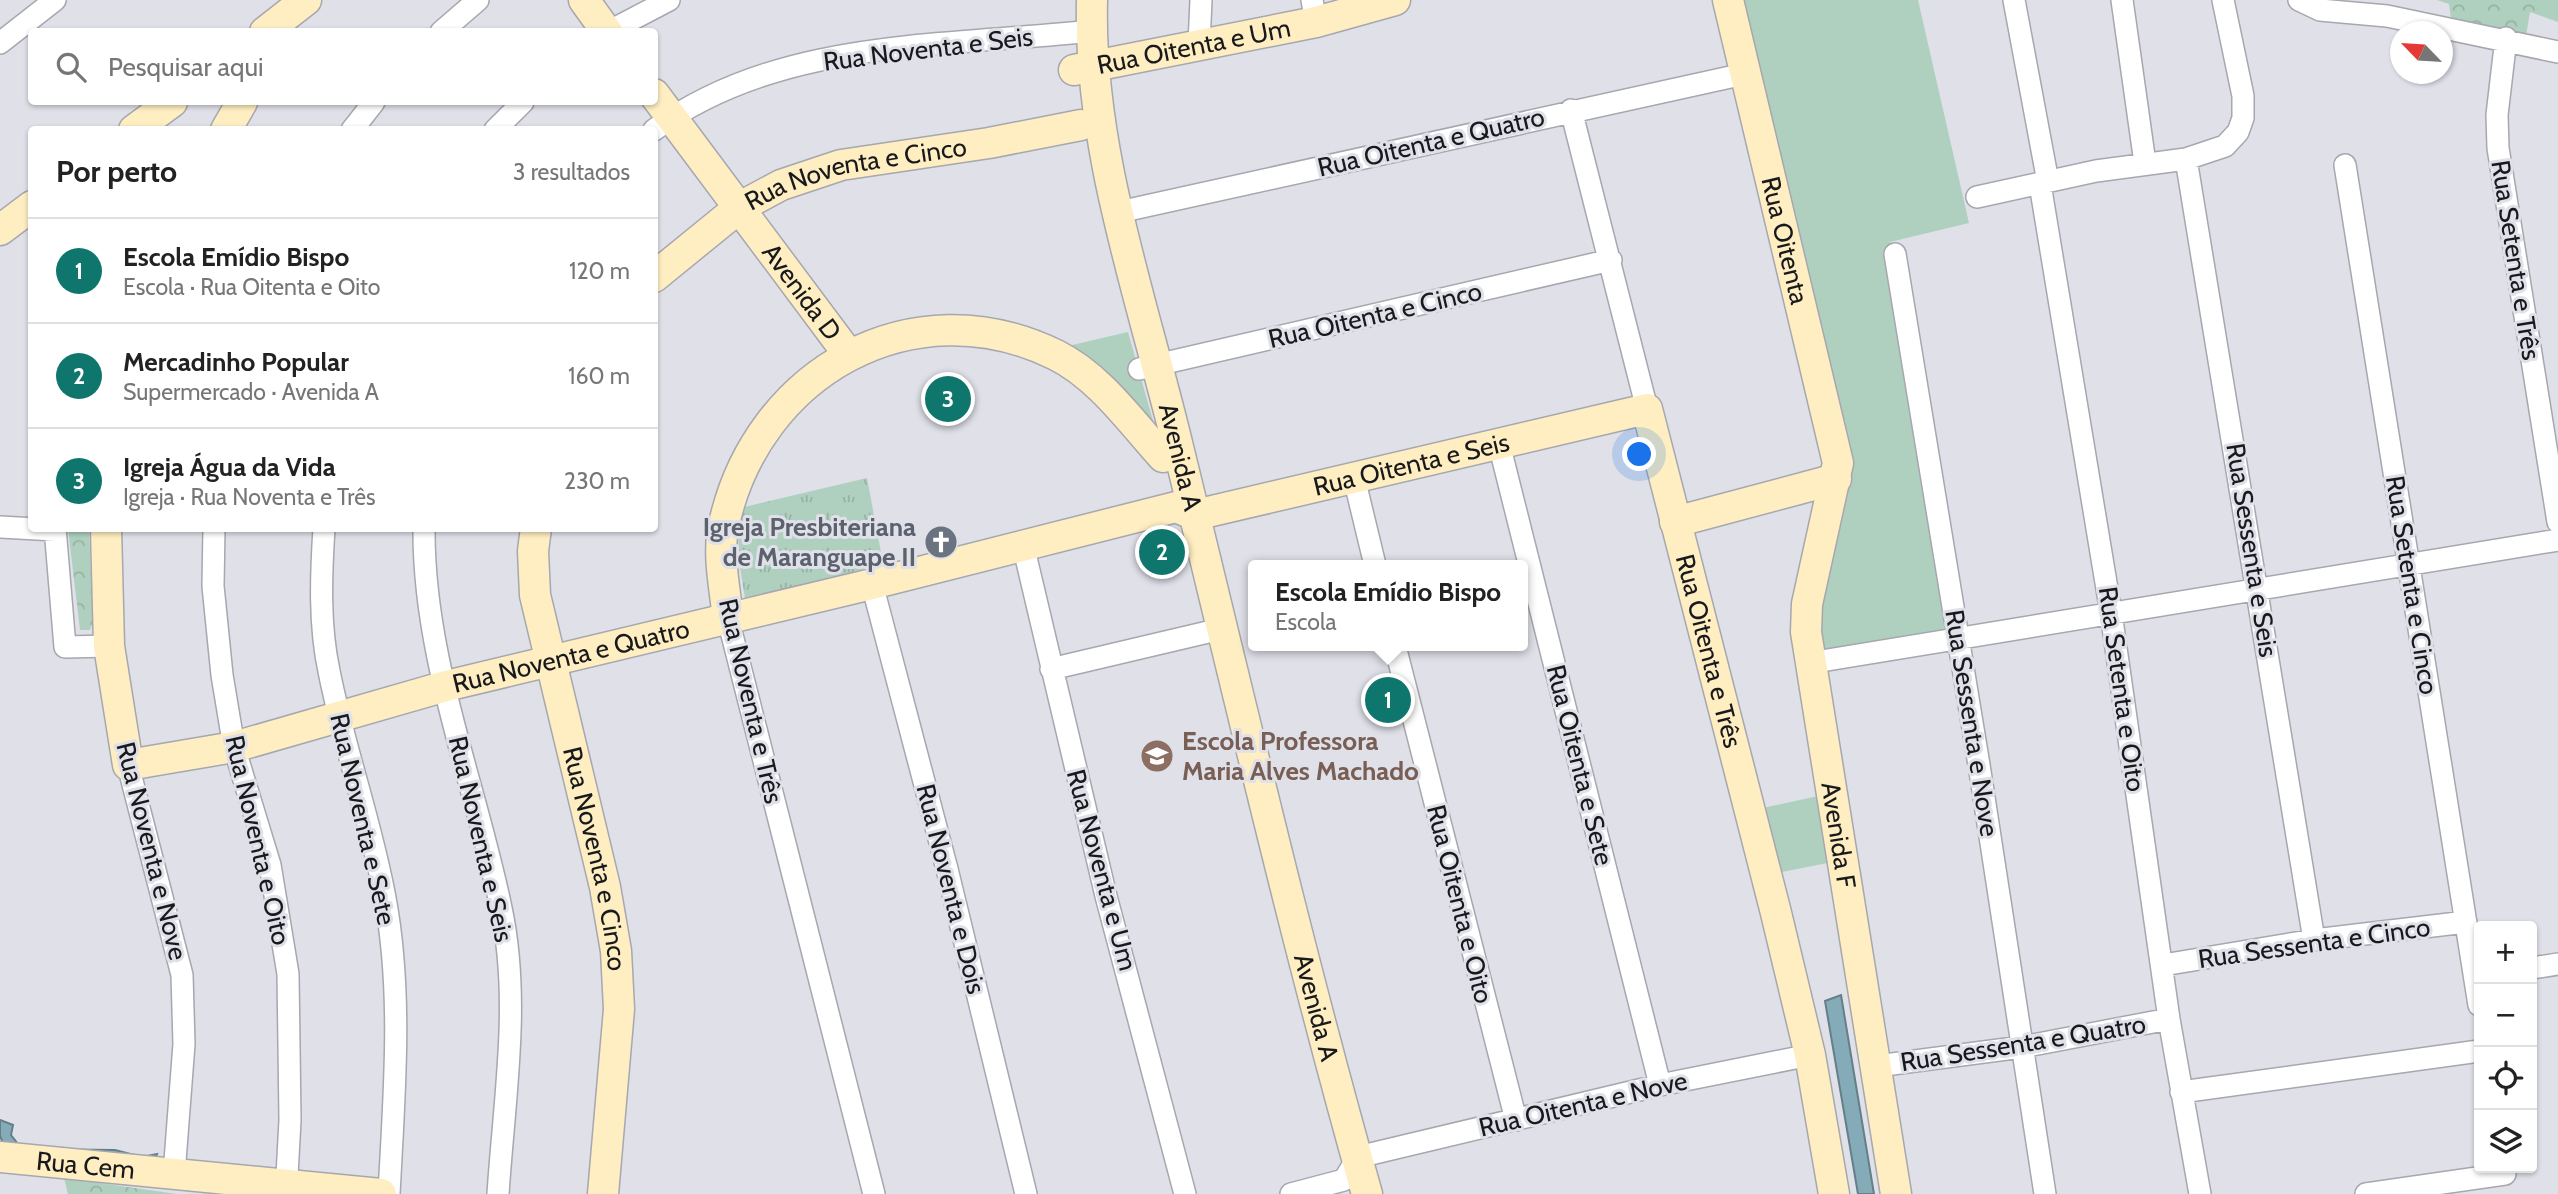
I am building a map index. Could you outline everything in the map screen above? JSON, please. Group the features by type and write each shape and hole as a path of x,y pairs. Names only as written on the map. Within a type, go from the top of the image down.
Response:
{"street":[{"path":"0,43 55,0"},
{"path":"270,28 306,0"},
{"path":"296,28 322,0"},
{"path":"446,28 478,0"},
{"path":"583,0 604,28"},
{"path":"615,28 669,0"},
{"name":"Avenida A","path":"1073,0 1082,32 1081,125 1265,804 1354,1181"},
{"name":"Avenida A","path":"1082,32 1092,0"},
{"path":"1199,44 1201,0"},
{"name":"Rua Oitenta e Um","path":"1083,68 1199,44 1314,11 1395,0"},
{"name":"Rua Oitenta","path":"1728,0 1831,430 1838,464 1836,479"},
{"name":"Rua Setenta e Oito","path":"2014,0 2111,613 2169,1019 2200,1194"},
{"path":"2122,0 2146,163"},
{"path":"1977,197 2146,163 2186,159 2225,146 2238,131 2243,118 2243,96 2223,0"},
{"path":"2299,0 2320,10 2387,16 2506,38 2558,52"},
{"name":"Rua Noventa e Seis","path":"660,114 786,70 856,53 956,41 1082,32"},
{"name":"Rua Setenta e Três","path":"2506,38 2497,115 2498,148 2558,522"},
{"name":"Avenida A","path":"1083,68 1119,212 1163,457 1186,511 1208,632 1354,1181"},
{"name":"Rua Oitenta e Quatro","path":"1119,212 1571,110 1744,74"},
{"path":"139,126 168,105"},
{"path":"228,126 240,105"},
{"path":"355,126 372,105"},
{"path":"499,126 520,105"},
{"name":"Rua Oitenta e Três","path":"1571,110 1810,1055 1834,1194"},
{"name":"Avenida D","path":"660,114 740,207 849,355"},
{"name":"Rua Noventa e Cinco","path":"658,274 740,207 781,185 841,164 989,143 1081,125"},
{"name":"Rua Sessenta e Seis","path":"2186,159 2259,590 2314,940"},
{"name":"Rua Setenta e Cinco","path":"2345,166 2474,962"},
{"path":"0,230 28,209"},
{"name":"Rua Sessenta e Nove","path":"1895,254 2045,1194"},
{"name":"Rua Oitenta e Cinco","path":"1148,366 1611,260"},
{"name":"Rua Noventa e Três","path":"874,1194 728,619 721,556 724,526 732,494 776,412 801,386 849,355 874,344 920,332 965,331 1029,345 1055,354 1093,380 1163,457"},
{"name":"Rua Oitenta e Seis","path":"1186,511 1354,478 1647,409"},
{"name":"Rua Oitenta e Sete","path":"1499,444 1660,1085"},
{"path":"1354,478 1374,560"},
{"path":"1675,522 1836,479"},
{"name":"Avenida F","path":"1836,479 1807,604 1809,663 1896,1194"},
{"name":"Rua Noventa e Quatro","path":"128,765 234,747 446,686 1023,545 1186,511"},
{"path":"0,527 28,528"},
{"path":"55,532 65,647 109,646"},
{"name":"Rua Noventa e Nove","path":"106,532 109,646 128,765 182,975 184,1044 174,1174"},
{"name":"Rua Noventa e Oito","path":"214,532 217,638 234,747 270,865 288,974 290,1120 286,1190"},
{"name":"Rua Noventa e Sete","path":"324,532 321,605 328,669 370,826 386,900 395,975 395,1072 389,1194"},
{"name":"Rua Noventa e Seis","path":"424,532 424,569 429,619 501,908 509,964 510,1009 498,1194"},
{"name":"Rua Noventa e Cinco","path":"536,532 535,595 605,887 616,951 619,1009 603,1194"},
{"path":"1809,663 2558,540"},
{"name":"Rua Noventa e Um","path":"1023,545 1106,896 1185,1194"},
{"name":"Rua Noventa e Dois","path":"872,584 947,869 1026,1194"},
{"path":"1051,669 1208,632"},
{"name":"Rua Oitenta e Oito","path":"1396,651 1516,1120"},
{"name":"Rua Sessenta e Cinco","path":"2163,965 2314,940 2466,922"},
{"path":"2537,967 2558,964"},
{"name":"Rua Sessenta e Quatro","path":"1877,1066 2022,1047 2169,1019"},
{"path":"2181,1092 2474,1052"},
{"name":"Rua Oitenta e Nove","path":"1290,1194 1354,1181 1516,1120 1660,1085 1810,1055"},
{"name":"Rua Cem","path":"0,1157 174,1174 286,1190 381,1194"},
{"path":"2367,1194 2505,1179"}],"green space":[{"path":"1729,0 1918,0 1969,223 1890,242 1955,638 1809,660 1838,470"},
{"path":"2437,0 2558,0 2558,22 2530,12 2526,36 2451,18 2449,4"},
{"path":"1128,332 1162,453 1055,349"},
{"path":"867,478 883,563 746,604 738,555 740,508"},
{"path":"68,532 89,532 93,622 90,630 80,630"},
{"path":"1832,793 1843,860 1766,875 1749,811"},
{"path":"64,1178 177,1194 68,1194"}],"water":[{"path":"1841,995 1874,1194 1858,1194 1825,1001"},
{"path":"0,1120 13,1125 11,1135 22,1149 115,1150 142,1157 157,1154 154,1163 6,1150 0,1136"}],"place":[{"name":"Igreja Água da Vida","path":"948,399"},
{"name":"Igreja Presbiteriana de Maranguape II","path":"941,542"},
{"name":"Mercadinho Popular","path":"1162,552"},
{"name":"Escola Emídio Bispo","path":"1388,700"},
{"name":"Escola Professora Maria Alves Machado","path":"1157,756"}]}
